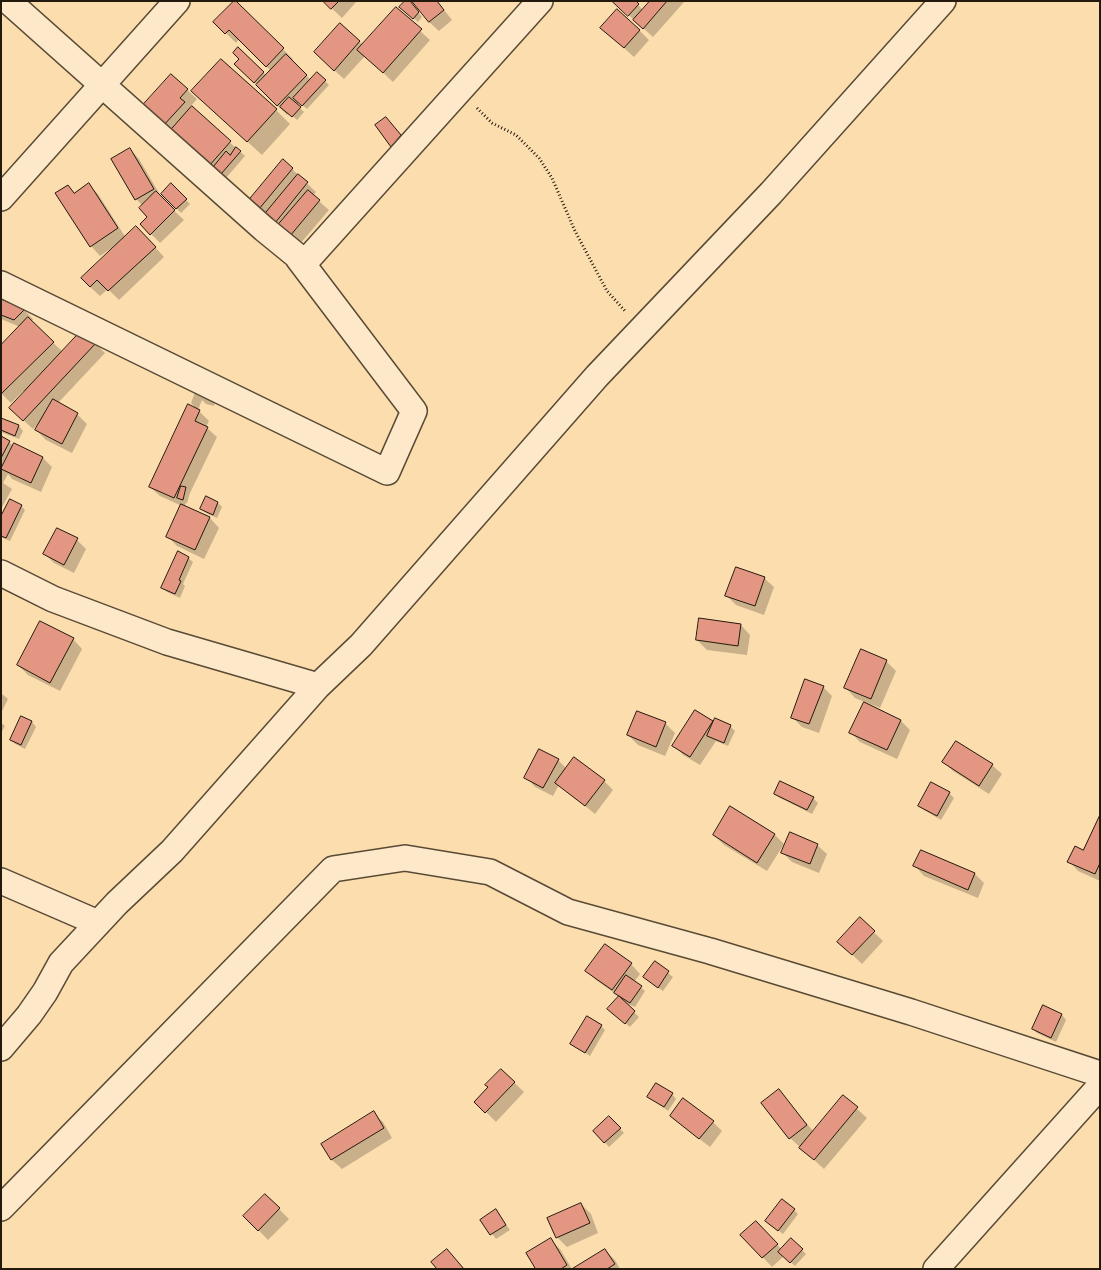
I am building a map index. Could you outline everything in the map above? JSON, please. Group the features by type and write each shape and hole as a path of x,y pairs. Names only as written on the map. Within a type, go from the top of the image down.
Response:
{"street":[{"path":"1,284 387,472 414,411 298,258 8,1"},
{"path":"1,198 177,1"},
{"path":"298,258 302,260 308,259 540,1"},
{"path":"1,1048 29,1015 45,992 61,963 117,903 172,851 318,686 361,645 556,421 771,193 943,1"},
{"path":"1,573 53,599 168,642 318,686"},
{"path":"1,1208 333,869 406,858 490,872 568,912 710,950 911,1012 1100,1074"},
{"path":"1,881 98,923"},
{"path":"936,1269 1100,1086"}],"path":[{"path":"463,88 477,108 492,123 516,135 538,158 552,178 575,231 607,291 628,314 639,331"}],"building":[{"path":"234,1 284,48 266,67 229,30 225,34 213,22"},
{"path":"323,1 339,1 331,9"},
{"path":"405,1 410,1 419,12 413,19 399,7"},
{"path":"412,1 437,1 444,10 429,22"},
{"path":"612,1 636,1 639,4 628,16"},
{"path":"650,1 667,1 643,29 633,20"},
{"path":"396,7 422,29 383,73 357,50"},
{"path":"617,9 640,30 624,48 600,28"},
{"path":"340,23 360,41 334,71 314,52"},
{"path":"238,47 264,72 254,83 234,64 239,59 233,53"},
{"path":"286,54 307,75 277,106 256,85"},
{"path":"221,59 277,109 247,142 191,91"},
{"path":"317,72 326,80 302,106 293,98"},
{"path":"171,74 188,89 180,98 185,102 163,126 142,106"},
{"path":"289,97 301,107 292,117 280,107"},
{"path":"192,106 231,141 209,166 170,131"},
{"path":"386,117 401,135 391,147 375,125"},
{"path":"236,147 241,151 221,174 213,167 226,151 230,155"},
{"path":"130,148 154,189 135,200 111,159"},
{"path":"283,159 293,168 259,209 249,200"},
{"path":"298,174 308,182 275,223 264,215"},
{"path":"89,183 118,228 90,247 55,193 68,185 74,193"},
{"path":"171,183 187,199 176,209 161,194"},
{"path":"308,190 320,200 290,236 278,225"},
{"path":"156,191 175,210 150,235 140,224 147,217 139,208"},
{"path":"136,226 156,247 108,291 97,280 90,287 81,278"},
{"path":"1,299 25,309 14,320 1,315"},
{"path":"28,317 54,342 1,394 1,345"},
{"path":"82,330 96,343 23,421 9,408"},
{"path":"53,399 78,413 62,444 35,430"},
{"path":"188,404 200,410 195,421 208,427 174,498 149,487"},
{"path":"1,418 19,425 15,436 1,430"},
{"path":"1,436 10,441 1,458"},
{"path":"14,443 43,457 31,483 1,469"},
{"path":"181,486 186,487 183,500 177,498"},
{"path":"206,496 218,502 213,515 200,509"},
{"path":"10,499 22,505 6,538 1,536 1,516"},
{"path":"181,504 210,517 195,550 166,537"},
{"path":"57,528 78,538 64,565 43,554"},
{"path":"178,551 189,557 175,594 161,588"},
{"path":"736,567 765,577 755,606 725,596"},
{"path":"699,618 741,624 738,646 696,640"},
{"path":"40,621 74,638 50,683 17,665"},
{"path":"861,649 887,660 871,699 844,688"},
{"path":"805,679 824,686 809,724 791,718"},
{"path":"864,702 901,720 887,750 849,733"},
{"path":"695,710 713,721 690,757 672,746"},
{"path":"637,711 666,722 656,747 627,735"},
{"path":"21,716 32,721 21,745 10,740"},
{"path":"715,718 731,725 724,743 707,736"},
{"path":"956,741 993,764 979,786 942,762"},
{"path":"539,749 559,759 543,788 524,778"},
{"path":"574,757 605,780 585,806 555,783"},
{"path":"780,781 814,797 807,810 774,794"},
{"path":"931,782 950,792 937,816 918,806"},
{"path":"730,806 775,834 757,863 713,835"},
{"path":"1100,815 1100,863 1095,874 1067,862 1075,846 1083,850"},
{"path":"790,832 818,844 810,864 781,853"},
{"path":"921,850 975,873 968,890 913,866"},
{"path":"860,917 875,931 852,955 837,942"},
{"path":"605,944 632,963 612,990 585,971"},
{"path":"655,961 669,971 658,988 643,977"},
{"path":"626,975 642,986 630,1003 614,993"},
{"path":"619,996 635,1011 625,1024 607,1009"},
{"path":"1043,1005 1062,1014 1051,1038 1032,1029"},
{"path":"587,1016 602,1025 585,1053 570,1044"},
{"path":"501,1069 515,1082 485,1113 474,1102 488,1087 485,1085"},
{"path":"656,1083 673,1093 664,1107 647,1097"},
{"path":"779,1089 807,1125 789,1139 761,1103"},
{"path":"843,1095 858,1107 814,1160 799,1148"},
{"path":"683,1098 714,1121 699,1139 670,1116"},
{"path":"374,1111 384,1128 331,1160 321,1144"},
{"path":"609,1116 621,1128 604,1143 593,1131"},
{"path":"265,1194 280,1208 258,1231 243,1216"},
{"path":"782,1199 795,1209 778,1231 765,1221"},
{"path":"581,1203 590,1223 556,1238 547,1218"},
{"path":"496,1209 506,1225 490,1235 480,1220"},
{"path":"756,1221 778,1244 762,1258 740,1235"},
{"path":"551,1238 567,1265 561,1269 533,1269 535,1268 526,1253"},
{"path":"791,1238 803,1249 790,1263 778,1252"},
{"path":"447,1249 464,1269 437,1269 431,1262"},
{"path":"605,1249 615,1264 607,1269 572,1269"}]}
